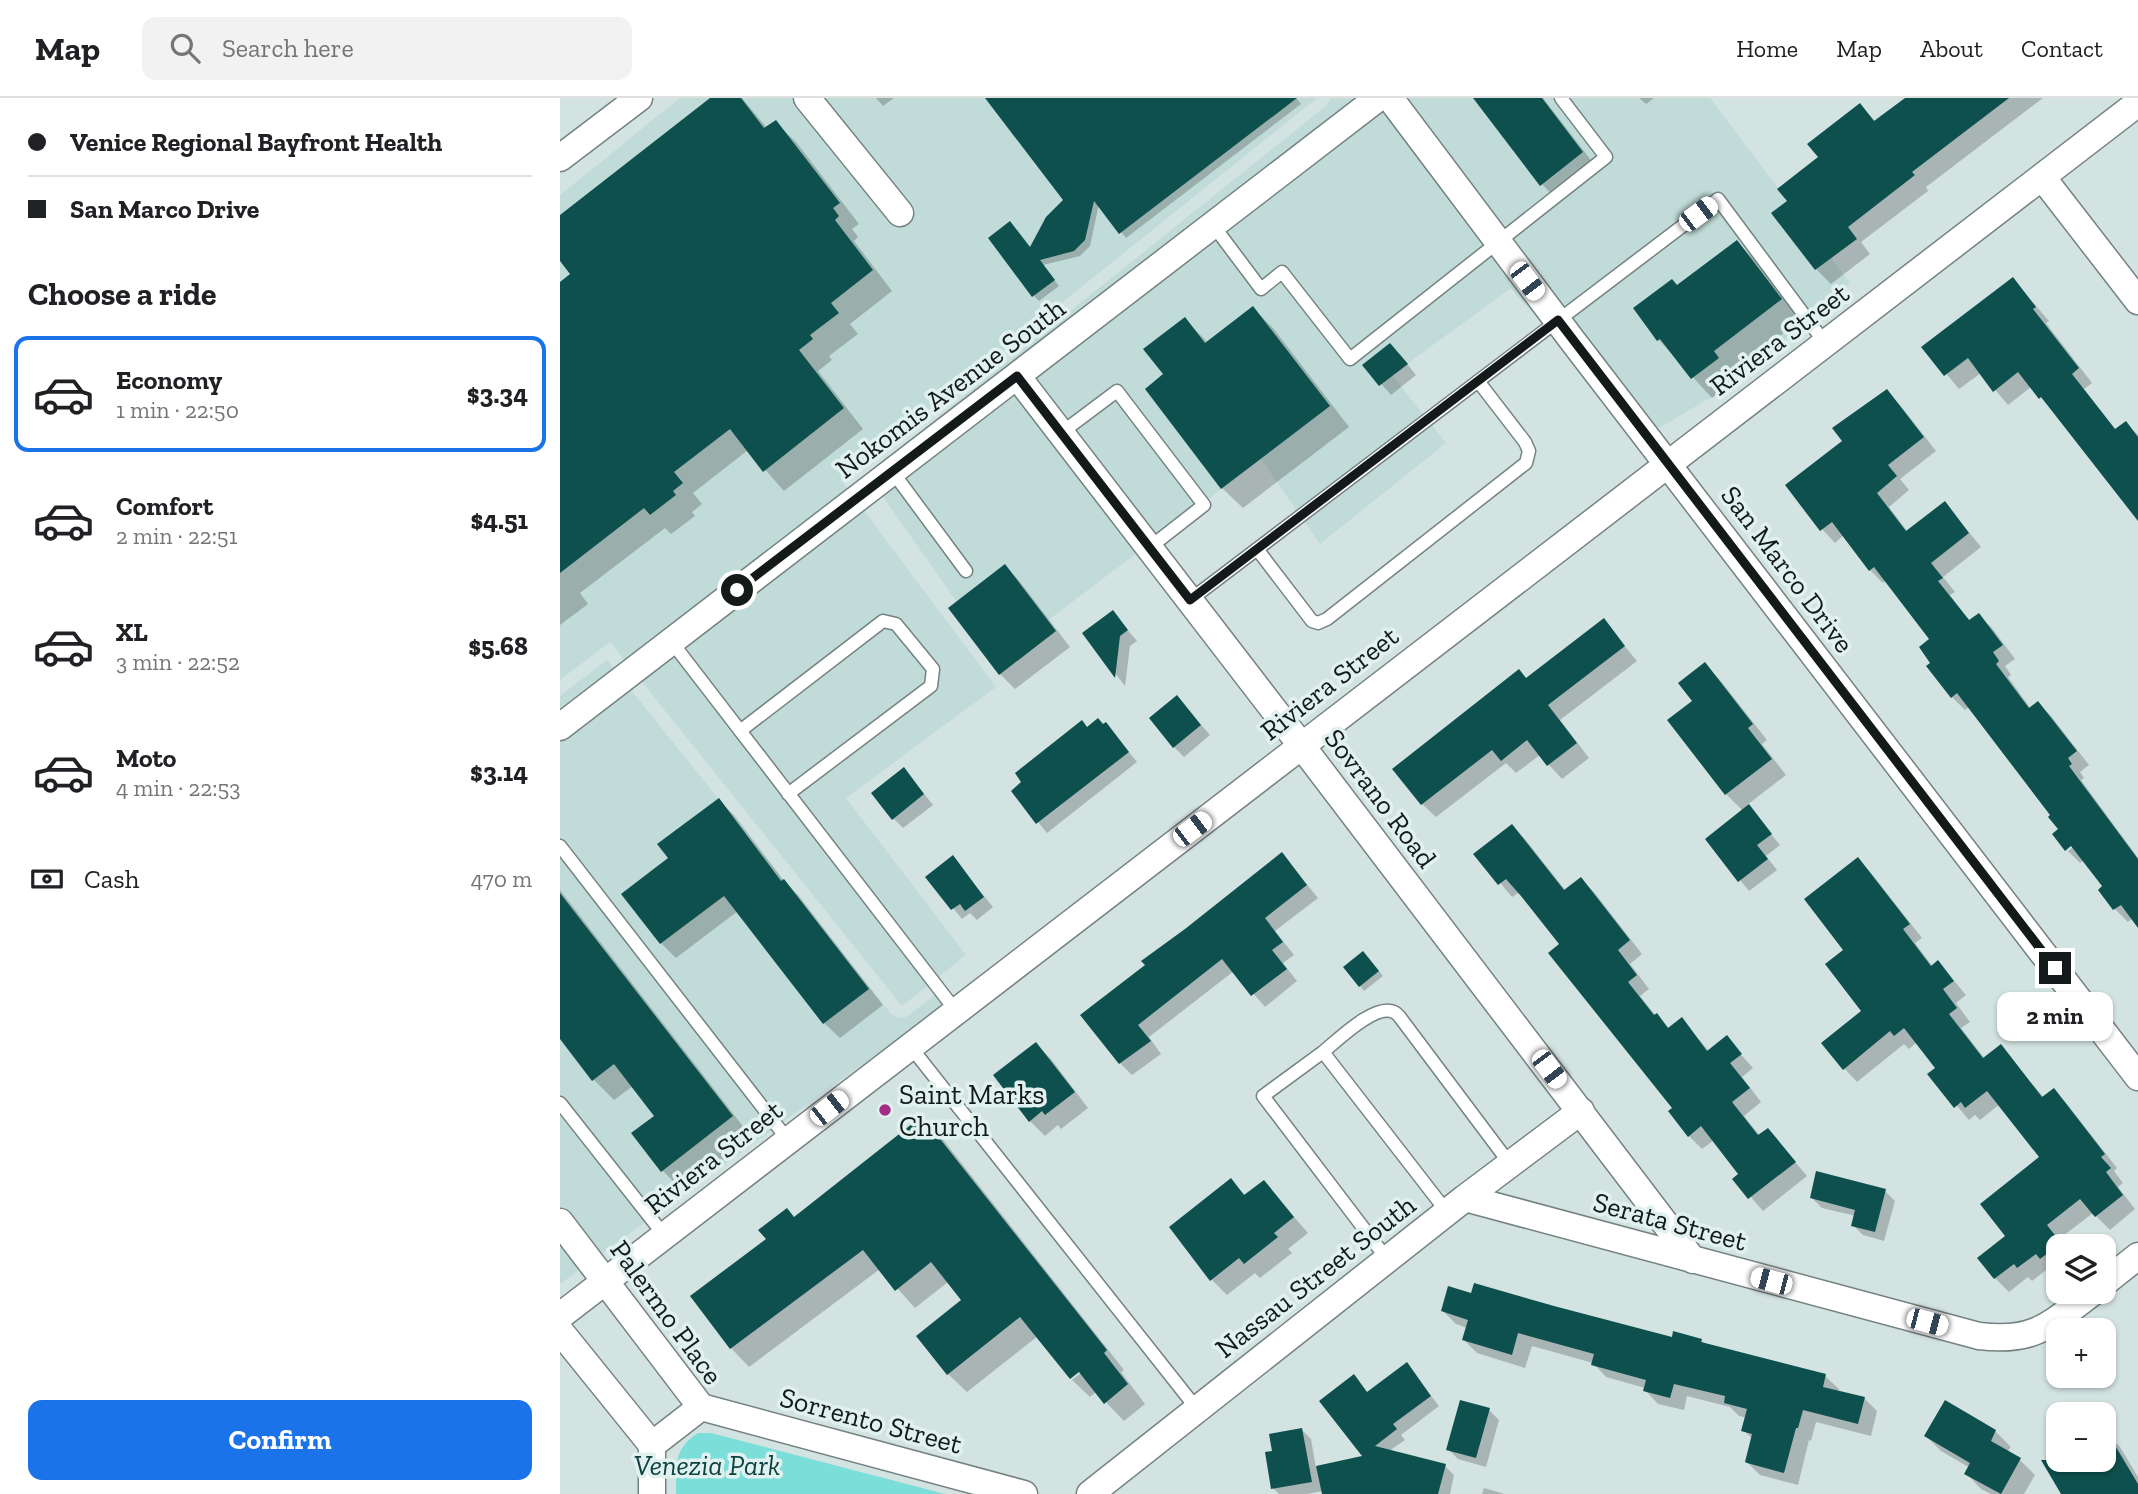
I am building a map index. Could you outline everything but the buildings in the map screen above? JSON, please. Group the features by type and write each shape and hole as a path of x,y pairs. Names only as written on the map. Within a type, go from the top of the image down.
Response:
{"street":[{"path":"560,158 639,98"},
{"path":"807,98 900,214"},
{"name":"Nokomis Avenue South","path":"560,727 1378,98"},
{"name":"San Marco Drive","path":"1390,98 2138,1077"},
{"name":"Riviera Street","path":"560,1316 2138,103"},
{"path":"2042,177 2138,301"},
{"name":"Sovrano Road","path":"1017,376 1693,1260"},
{"name":"Nassau Street South","path":"1090,1494 1456,1205 1581,1111"},
{"name":"Serata Street","path":"1456,1205 1693,1260 1993,1338 2017,1338 2043,1329 2076,1304"},
{"name":"Palermo Place","path":"560,1222 701,1407 652,1445"},
{"path":"2116,1273 2138,1256"},
{"path":"560,1331 652,1445 652,1494"},
{"name":"Sorrento Street","path":"701,1407 1024,1494"}],"lane":[{"path":"1213,225 1261,289 1282,272 1350,359 1606,157 1560,98"},
{"path":"1190,600 1718,199 1825,343"},
{"path":"1257,549 1312,621 1318,623 1328,619 1526,463 1529,451 1525,442 1478,380"},
{"path":"1061,433 1116,391 1204,505 1149,548"},
{"path":"892,471 966,571"},
{"path":"740,731 883,621 896,624 933,669 931,686 788,794"},
{"path":"671,641 956,1011"},
{"path":"560,846 788,1140"},
{"path":"1387,1259 1263,1096 1370,1015 1382,1011 1394,1012 1510,1164"},
{"path":"910,1046 1198,1409"},
{"path":"1323,1052 1456,1205"},
{"path":"560,1102 664,1235"}],"shaded area":[{"path":"680,98 1317,98 841,480 996,687 846,798 966,955 902,1006 610,642 560,680 560,195"},
{"path":"1331,98 1710,98 1850,283 1739,381 1642,438 1511,288 1392,375 1446,443 1320,544 1261,459 997,659 867,474 1326,106"},
{"path":"607,660 891,1014 898,1018 906,1017 935,995 944,1005 560,1284 560,696"}],"green space":[{"name":"Venezia Park","path":"698,1433 711,1433 945,1494 676,1494 680,1452"}],"place":[{"name":"Saint Marks Church","path":"885,1110"}],"route":[{"path":"737,590 1017,376 1190,600 1558,320 2055,968"}]}
